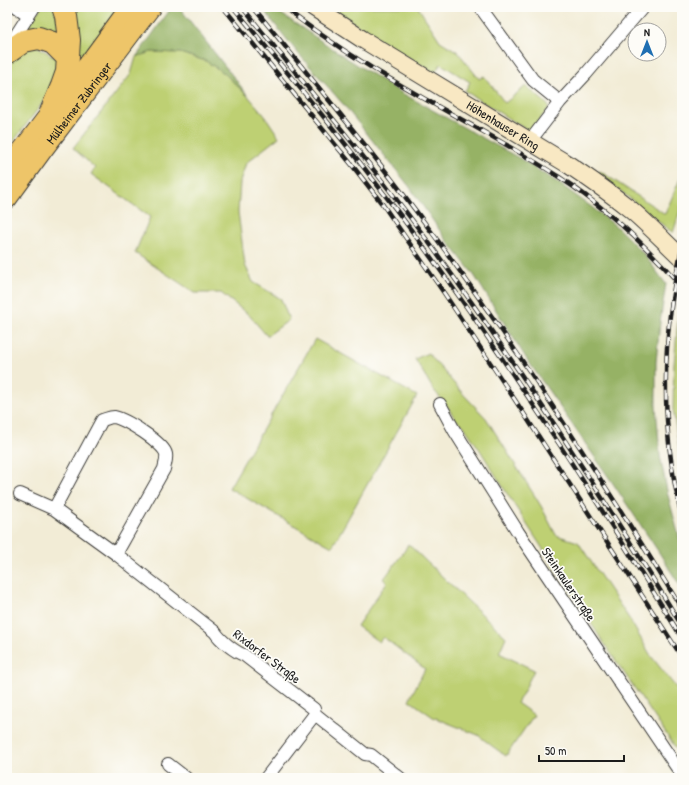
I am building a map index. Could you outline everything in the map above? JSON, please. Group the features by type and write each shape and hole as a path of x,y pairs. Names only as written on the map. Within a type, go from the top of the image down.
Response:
{"highway":[{"path":"51,112 67,72 69,40 66,16 63,7"},
{"path":"7,53 24,40 39,38 53,43 68,58"}],"main road":[{"name":"Mülheimer Zubringer","path":"7,170 78,78 130,7"},
{"name":"Mülheimer Zubringer","path":"7,199 151,7"}],"street":[{"path":"7,48 31,11 17,7"},
{"name":"Höhenhauser Ring","path":"313,7 362,39 569,165 630,210 682,258"},
{"path":"480,7 533,80 560,102"},
{"path":"530,141 560,102 643,7"},
{"name":"Steinkaulerstraße","path":"440,404 454,430 518,532 682,775"},
{"path":"54,509 102,420 112,417 123,420 155,440 161,445 166,454 164,469 116,554"},
{"name":"Rixdorfer Straße","path":"20,494 54,509 116,554 215,632 218,637 228,645 244,655 314,709 314,714 365,754 371,755 400,778"},
{"path":"266,778 314,714"},
{"path":"168,764 186,778"}],"green space":[{"path":"41,7 58,7 65,36 24,31"},
{"path":"69,7 123,7 77,67"},
{"path":"172,7 179,7 249,97 224,73 206,61 180,53 151,52 136,57"},
{"path":"261,7 271,7 400,92 519,158 557,182 617,227 643,253 666,284 656,362 656,406 660,456 668,495 682,548 682,589 612,482 526,358 474,275 445,238 409,186 343,104 297,52"},
{"path":"329,7 418,7 440,41 458,52 479,79 484,76 505,103 526,86 548,105 549,108 530,132 465,91 470,82 441,64 434,73 376,38"},
{"path":"34,44 59,60 47,97 7,150 7,60"},
{"path":"151,52 180,53 206,61 224,73 249,97 265,116 279,137 246,163 240,182 238,212 245,265 253,282 281,299 289,320 267,336 249,315 221,293 195,293 135,253 150,217 91,174 95,168 73,148 131,74 136,57"},
{"path":"600,171 665,214 682,174 682,204 673,233 598,173"},
{"path":"680,295 682,298 682,472 673,409 674,365"},
{"path":"315,339 417,396 332,547 229,488"},
{"path":"428,353 486,418 541,506 556,535 578,542 630,620 651,656 682,695 682,757 605,645 480,450 463,425 456,420 433,389 415,359"},
{"path":"408,544 506,637 499,653 534,670 517,703 534,715 506,756 478,735 433,717 409,700 425,669 383,637 379,642 357,626 387,582 383,579"}],"railway":[{"path":"223,7 383,205 515,400 682,657"},
{"path":"233,7 306,95 400,214 490,341 556,439 682,638"},
{"path":"242,7 336,122 427,240 461,287 559,431 682,626"},
{"path":"253,7 367,148 459,269 570,432 682,609"},
{"path":"283,7 327,39 373,68 521,153 559,177 609,214 654,256 682,287"},
{"path":"682,248 670,315 666,382 670,450 682,517"}]}
